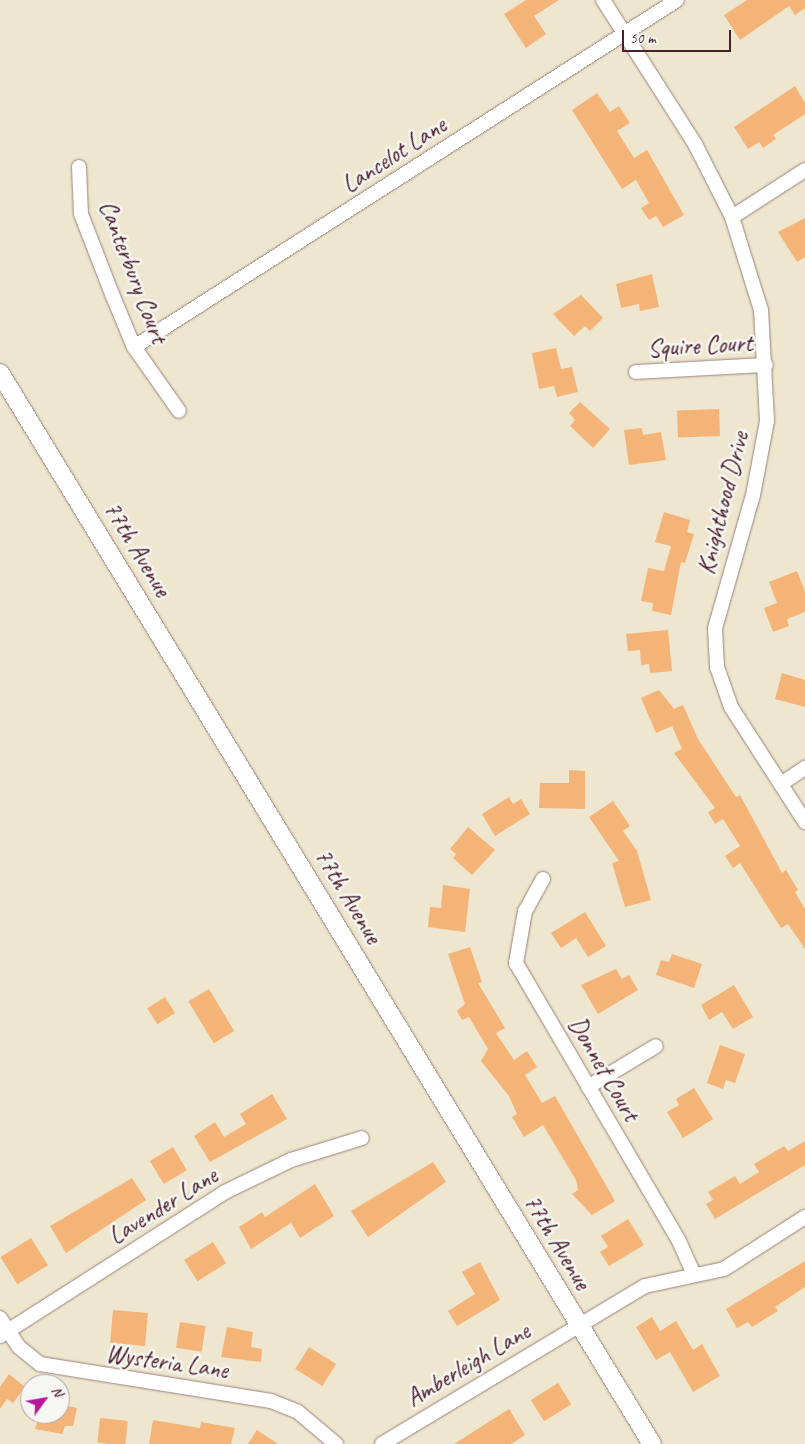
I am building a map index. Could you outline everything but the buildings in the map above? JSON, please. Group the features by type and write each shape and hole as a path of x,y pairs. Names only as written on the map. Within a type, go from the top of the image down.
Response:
{"street":[{"name":"Knighthood Drive","path":"603,0 695,144 732,217 761,310 766,365 767,421 753,495 715,628 717,667 731,707 805,822"},
{"name":"Lancelot Lane","path":"134,347 677,0"},
{"name":"Canterbury Court","path":"79,168 81,214 134,347 179,411"},
{"path":"732,217 805,170"},
{"name":"Squire Court","path":"636,372 766,365"},
{"name":"77th Avenue","path":"0,373 652,1444"},
{"path":"781,784 805,768"},
{"name":"Donnet Court","path":"542,880 526,911 516,963 679,1242 694,1275"},
{"path":"588,1087 656,1046"},
{"name":"Lavender Lane","path":"4,1334 233,1188 291,1160 362,1138"},
{"name":"Amberleigh Lane","path":"382,1444 645,1286 724,1269 805,1217"},
{"name":"Wysteria Lane","path":"0,1318 4,1334 19,1347 49,1367 272,1401 298,1412 336,1444"}]}
